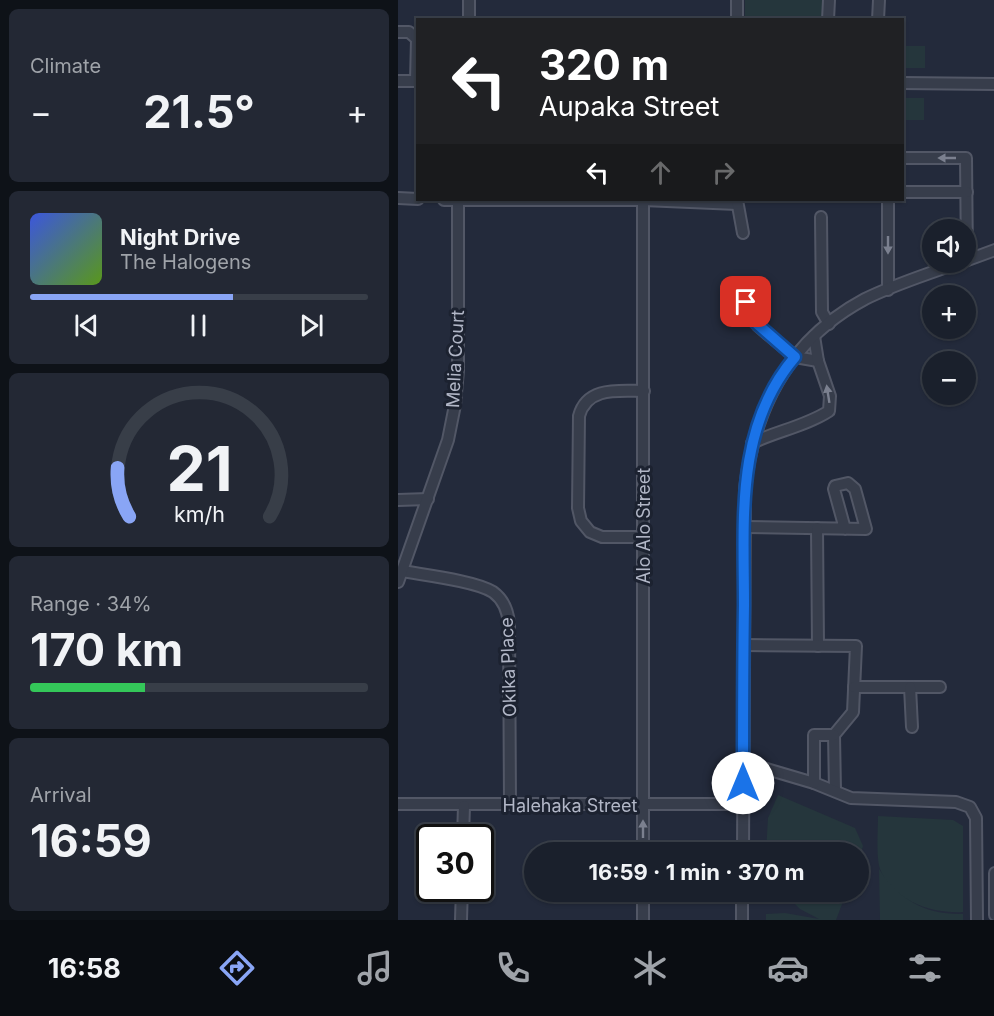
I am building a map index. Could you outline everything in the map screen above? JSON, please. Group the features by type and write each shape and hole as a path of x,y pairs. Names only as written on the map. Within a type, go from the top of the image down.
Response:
{"street":[{"path":"469,18 470,0"},
{"path":"737,0 737,18"},
{"path":"828,18 829,0"},
{"path":"878,18 879,0"},
{"path":"398,32 409,32 416,37"},
{"path":"398,81 416,81"},
{"path":"904,83 995,84"},
{"path":"904,158 966,158 965,219"},
{"path":"904,192 966,192"},
{"path":"398,198 416,199"},
{"name":"Melia Court","path":"400,576 448,440 455,405 458,370 458,201"},
{"name":"Alo Alo Street","path":"643,201 643,842"},
{"path":"690,201 737,202 743,233"},
{"path":"888,201 888,290"},
{"path":"821,217 822,312 829,324"},
{"path":"976,257 995,250"},
{"path":"743,842 745,489 752,443 759,419 771,392 795,357 814,336 866,299 933,273"},
{"path":"746,288 746,302 752,317 795,357 818,361"},
{"path":"752,443 817,418 829,411 830,396 818,361 814,336"},
{"path":"644,391 601,392 584,404 579,416 578,497 580,517 593,534 606,538 644,537"},
{"path":"759,419 773,433"},
{"path":"744,527 845,529 866,529 855,489 848,483 835,486 834,489 845,529"},
{"path":"398,500 428,499"},
{"path":"817,528 818,646"},
{"name":"Okika Place","path":"400,576 484,588 498,597 505,607 509,624 510,804"},
{"path":"744,645 856,646 853,712 834,735 835,791"},
{"path":"854,687 940,687"},
{"path":"910,687 912,727"},
{"path":"814,783 814,735 834,735"},
{"path":"743,762 814,783 851,798 956,802 970,807 976,818 977,920"},
{"name":"Halehaka Street","path":"398,804 464,806 743,804"},
{"path":"463,824 464,806"},
{"path":"988,920 995,915 995,873"},
{"path":"461,920 462,902"},
{"path":"643,902 643,920"},
{"path":"742,902 742,920"}],"shaded area":[{"path":"745,0 824,0 824,18 745,18"},
{"path":"904,46 925,46 925,68 904,68"},
{"path":"904,98 924,98 924,120 904,120"},
{"path":"778,795 855,828 861,842 767,842 768,818"},
{"path":"878,816 953,820 963,826 963,912 927,908 894,890 880,869"},
{"path":"879,869 895,889 915,904 937,912 963,914 963,920 880,920"},
{"path":"793,902 843,902 836,920 766,920 766,914 785,913 819,919 800,909"}],"route":[{"path":"743,783 744,527 747,472 758,423 771,392 795,357 758,326 746,302"}]}
